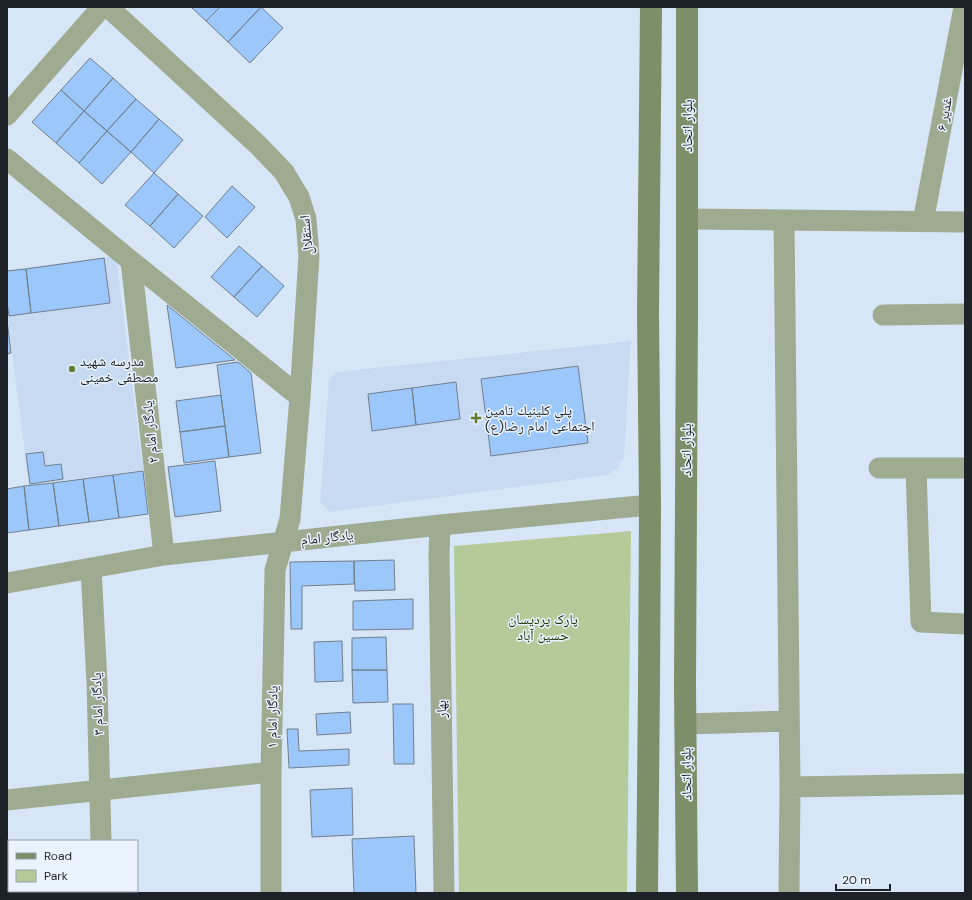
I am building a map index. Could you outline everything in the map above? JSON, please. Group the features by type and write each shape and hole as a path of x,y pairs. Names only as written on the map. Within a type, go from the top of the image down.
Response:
{"street":[{"path":"7,115 102,7"},
{"name":"استقلال","path":"108,7 257,144 284,172 299,197 306,219 309,256 290,520 283,542"},
{"path":"647,893 650,505 648,313 651,7"},
{"name":"بلوار اتحاد","path":"687,7 688,312 685,685 687,893"},
{"name":"غدیر ۶","path":"923,222 964,7"},
{"path":"7,159 131,261 300,396"},
{"path":"687,219 965,222"},
{"path":"784,220 790,787 789,893"},
{"name":"یادگار امام ۲","path":"131,261 164,555"},
{"path":"883,315 965,314"},
{"path":"879,468 965,468"},
{"path":"916,468 921,622 965,624"},
{"name":"یادگار امام","path":"7,583 164,555 440,525 650,505"},
{"name":"بهار","path":"440,525 439,555 444,893"},
{"name":"یادگار امام ۱","path":"271,893 271,772 275,570 283,542"},
{"name":"یادگار امام ۳","path":"91,568 97,682 101,840"},
{"path":"649,684 685,685"},
{"path":"685,724 789,721"},
{"path":"7,800 271,772"},
{"path":"790,787 965,784"}],"shaded area":[{"name":"مدرسه شهید مصطفی خمینی","path":"116,256 143,470 29,485 7,313 7,270"},
{"name":"پلي كلينيك تامین اجتماعی امام رضا(ع)","path":"631,341 624,457 618,467 608,475 330,512 320,502 329,380 336,372"}],"green space":[{"name":"پارک پردیسان حسین آباد","path":"631,531 627,893 459,893 454,546"}],"building":[{"path":"191,7 220,7 206,21"},
{"path":"220,7 261,7 228,42 206,21"},
{"path":"261,7 283,28 250,63 228,42"},
{"path":"90,58 113,78 84,111 61,90"},
{"path":"113,78 136,99 107,131 84,111"},
{"path":"61,90 84,111 56,143 32,122"},
{"path":"136,99 159,119 131,152 107,131"},
{"path":"84,111 107,131 79,163 56,143"},
{"path":"159,119 183,140 154,173 131,152"},
{"path":"107,131 131,152 102,184 79,163"},
{"path":"154,173 178,194 150,226 125,205"},
{"path":"232,186 255,207 227,238 205,217"},
{"path":"178,194 203,216 174,248 150,226"},
{"path":"239,246 262,266 234,297 211,277"},
{"path":"104,258 110,303 31,313 26,269"},
{"path":"262,266 284,286 257,317 234,297"},
{"path":"26,269 31,313 9,316 7,302 7,271"},
{"path":"167,305 235,360 176,368"},
{"path":"7,320 11,353 7,354"},
{"path":"238,362 251,373 261,453 229,457 217,365"},
{"path":"578,366 588,443 491,456 481,379"},
{"path":"456,382 460,419 416,425 412,388"},
{"path":"412,388 416,425 372,431 368,394"},
{"path":"221,395 225,426 180,432 176,401"},
{"path":"225,426 229,457 184,463 180,432"},
{"path":"43,452 45,466 61,464 63,479 30,484 26,454"},
{"path":"215,461 221,511 175,517 168,467"},
{"path":"143,471 148,514 119,518 113,475"},
{"path":"113,475 119,518 89,522 83,479"},
{"path":"83,479 89,522 59,526 53,483"},
{"path":"53,483 59,526 29,530 24,486"},
{"path":"24,486 29,530 7,533 7,489"},
{"path":"394,560 395,590 355,591 354,561"},
{"path":"354,561 354,584 302,586 302,629 291,629 290,562"},
{"path":"413,599 413,629 353,630 353,601"},
{"path":"386,637 387,670 352,670 352,638"},
{"path":"342,641 343,681 315,682 314,642"},
{"path":"352,670 387,670 388,702 353,703"},
{"path":"393,704 413,704 414,764 394,764"},
{"path":"350,712 351,733 317,735 316,714"},
{"path":"287,729 298,729 299,751 349,749 349,765 289,768"},
{"path":"352,788 353,835 312,837 310,790"},
{"path":"414,836 416,893 354,893 352,839"}],"place":[{"name":"مدرسه شهید مصطفی خمینی","path":"72,369"},
{"name":"پلي كلينيك تامین اجتماعی امام رضا(ع)","path":"476,418"}]}
